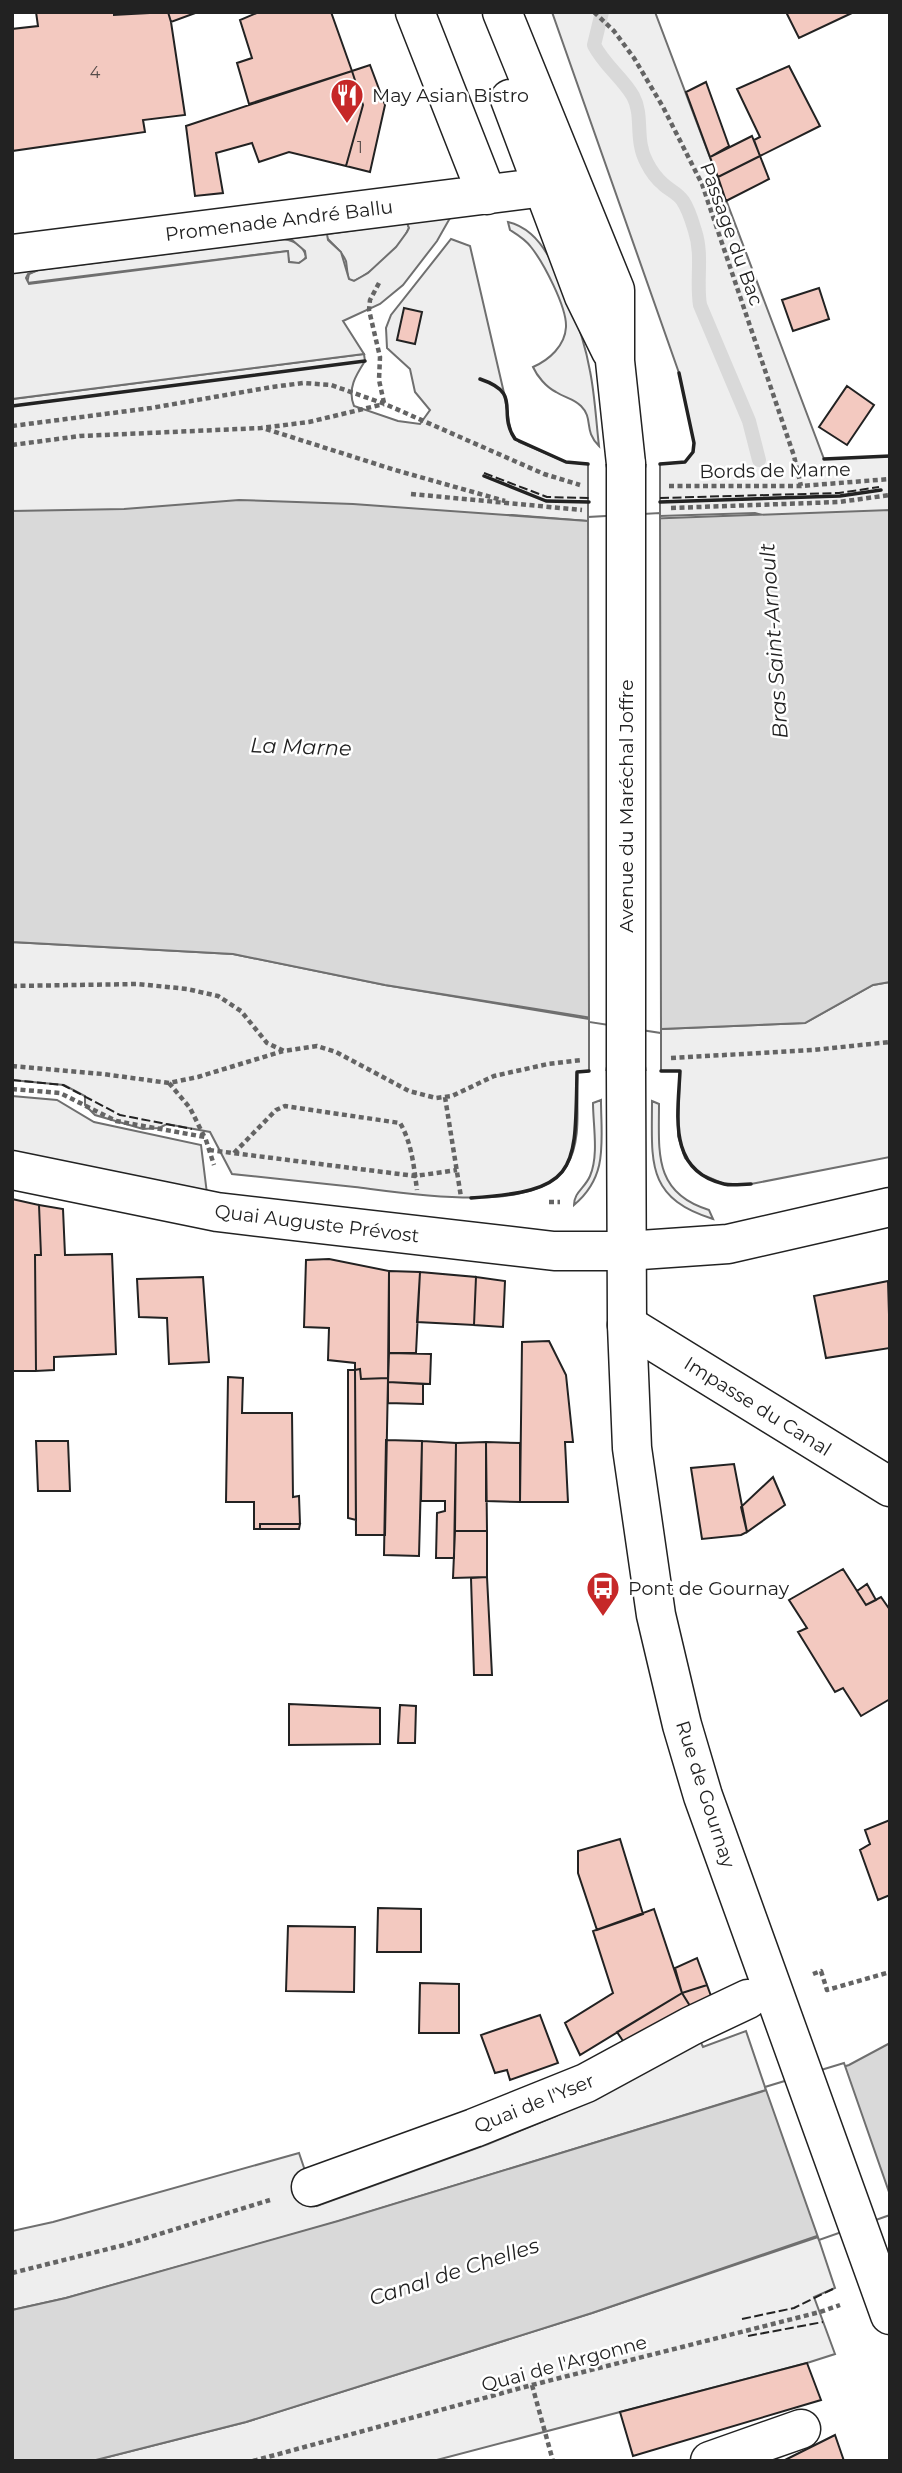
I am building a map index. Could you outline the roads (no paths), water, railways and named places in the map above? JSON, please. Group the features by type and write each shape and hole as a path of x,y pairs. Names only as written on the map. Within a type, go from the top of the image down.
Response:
{"main road":[{"path":"415,12 487,195"},
{"name":"Avenue du Maréchal Joffre","path":"475,12 545,187 584,296 615,361"},
{"name":"Avenue du Maréchal Joffre","path":"502,12 615,290 615,361 626,464 626,1251"},
{"name":"Promenade André Ballu","path":"12,254 545,187"},
{"name":"Quai Auguste Prévost","path":"12,1170 217,1212 554,1251 626,1251 728,1244 890,1207"},
{"name":"Rue de Gournay","path":"626,1251 628,1392 632,1448 645,1552 668,1671 704,1796 881,2293"},
{"name":"Impasse du Canal","path":"627,1325 890,1487"},
{"name":"Quai de l'Yser","path":"310,2187 474,2128 586,2083 691,2026 748,1999"},
{"path":"710,2461 801,2429"}],"water":[{"name":"La Marne","path":"239,500 353,504 588,521 890,510 890,982 873,985 805,1023 661,1029 385,985 233,954 12,942 12,511 124,509"},
{"name":"Canal de Chelles","path":"890,2043 890,2211 592,2313 246,2422 92,2461 12,2461 12,2310 66,2298 338,2221 849,2065"}],"waterway":[{"name":"Bras Saint-Arnoult","path":"602,12 594,45 633,96 638,112 641,146 649,166 660,182 681,198 689,212 699,249 700,305 749,421 759,460"}],"place":[{"name":"May Asian Bistro","path":"347,125"},
{"name":"Pont de Gournay","path":"603,1618"}]}
